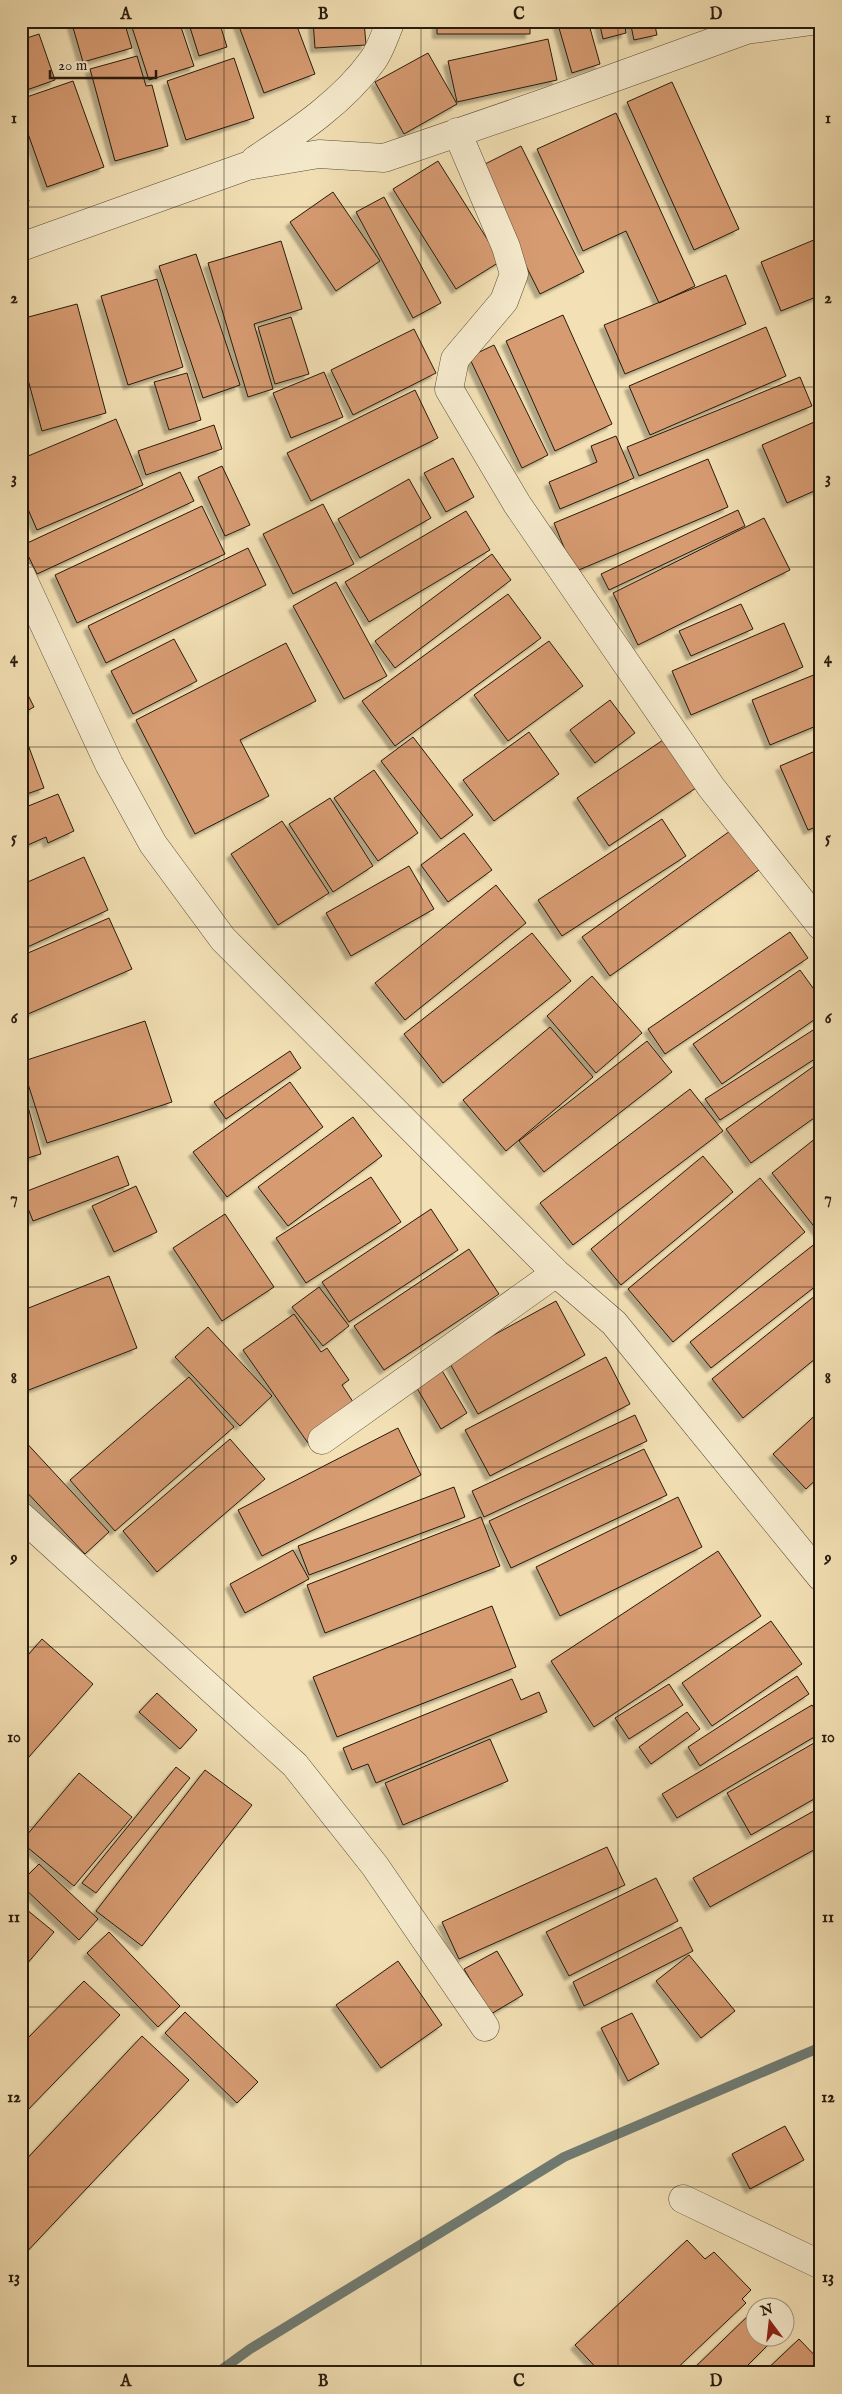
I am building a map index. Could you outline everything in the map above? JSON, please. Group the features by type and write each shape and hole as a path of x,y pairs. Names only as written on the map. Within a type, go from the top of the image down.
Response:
{"street":[{"path":"247,166 298,132 342,94 374,59 391,21"},
{"path":"21,247 247,166 319,154 384,158 746,30 812,21"},
{"path":"457,132 506,248 514,274 504,301 455,359 450,389 517,504 711,787 821,926"},
{"path":"21,575 118,780 153,844 224,939 556,1273 614,1323 821,1577"},
{"path":"322,1440 556,1273"},
{"path":"21,1516 295,1765 375,1866 485,2027"},
{"path":"683,2199 821,2265"}],"building":[{"path":"82,21 124,21 132,48 83,62 72,24"},
{"path":"130,21 179,21 194,66 149,80"},
{"path":"188,21 219,21 227,47 199,56"},
{"path":"237,21 295,21 315,74 264,93"},
{"path":"313,21 364,21 366,45 315,48"},
{"path":"437,21 530,21 530,34 437,34"},
{"path":"557,21 588,21 600,64 572,73"},
{"path":"599,21 624,21 626,33 603,39"},
{"path":"630,21 654,21 657,35 634,40"},
{"path":"39,34 55,80 21,92 21,40"},
{"path":"548,39 557,80 457,102 448,61"},
{"path":"428,53 457,104 404,134 375,82"},
{"path":"137,56 146,86 152,85 168,146 115,161 90,69"},
{"path":"234,58 254,118 186,140 167,81"},
{"path":"73,81 104,167 47,187 21,114 21,99"},
{"path":"672,82 739,229 694,250 627,102"},
{"path":"616,113 695,286 659,303 626,231 583,251 537,149"},
{"path":"521,146 584,272 540,294 477,168"},
{"path":"438,161 501,261 456,289 393,189"},
{"path":"21,177 29,201 21,203"},
{"path":"333,192 380,261 336,291 290,222"},
{"path":"384,197 441,303 413,318 356,212"},
{"path":"821,237 821,295 781,311 761,262"},
{"path":"281,241 302,309 254,324 273,389 248,397 208,263"},
{"path":"196,254 240,385 203,398 159,266"},
{"path":"726,275 746,324 625,374 604,325"},
{"path":"157,279 183,367 128,385 101,296"},
{"path":"77,304 106,413 42,431 21,354 21,319"},
{"path":"563,315 612,424 555,451 506,341"},
{"path":"291,317 309,374 275,384 258,327"},
{"path":"766,327 786,376 650,435 629,386"},
{"path":"414,329 436,373 353,415 331,370"},
{"path":"494,345 548,455 522,468 469,357"},
{"path":"324,372 343,417 291,438 273,393"},
{"path":"187,373 201,420 169,430 154,382"},
{"path":"800,377 812,406 639,476 627,447"},
{"path":"415,390 438,438 311,501 287,453"},
{"path":"21,408 28,439 21,440"},
{"path":"116,419 143,485 37,530 21,493 21,459"},
{"path":"821,419 821,488 787,503 762,445"},
{"path":"214,425 222,449 146,475 138,451"},
{"path":"616,436 634,478 560,509 549,482 597,462 591,446"},
{"path":"453,458 474,497 446,512 424,473"},
{"path":"708,459 728,507 574,572 554,523"},
{"path":"222,466 250,525 225,536 198,477"},
{"path":"180,472 194,501 37,574 23,545"},
{"path":"409,479 431,518 360,558 338,519"},
{"path":"323,504 354,564 293,594 263,534"},
{"path":"202,506 225,554 77,623 55,575"},
{"path":"738,510 745,526 609,590 601,574"},
{"path":"466,511 490,550 369,622 345,582"},
{"path":"764,518 790,570 638,645 613,593"},
{"path":"248,548 266,585 106,663 88,626"},
{"path":"492,554 511,580 395,668 375,641"},
{"path":"336,582 387,676 344,699 293,606"},
{"path":"508,594 541,638 395,746 362,701"},
{"path":"741,604 753,629 691,656 679,631"},
{"path":"784,623 803,667 691,715 672,671"},
{"path":"174,639 197,681 133,714 111,671"},
{"path":"549,641 583,686 508,741 474,695"},
{"path":"286,643 316,701 240,740 269,796 195,834 136,720"},
{"path":"821,672 821,724 770,745 752,700"},
{"path":"21,681 34,707 21,714"},
{"path":"610,700 635,733 595,763 570,730"},
{"path":"23,731 44,788 21,796 21,732"},
{"path":"529,732 559,774 494,821 463,780"},
{"path":"413,737 473,815 441,839 381,761"},
{"path":"663,740 696,788 609,846 577,798"},
{"path":"820,749 821,825 808,830 780,766"},
{"path":"374,770 418,833 378,861 334,798"},
{"path":"58,794 74,831 48,843 46,837 21,848 21,809"},
{"path":"330,798 373,866 333,892 289,824"},
{"path":"662,819 686,856 562,936 538,900"},
{"path":"282,821 329,893 278,925 231,854"},
{"path":"730,831 759,870 610,976 582,937"},
{"path":"464,833 492,870 448,902 421,865"},
{"path":"84,857 108,910 21,950 21,885"},
{"path":"409,866 434,909 351,956 326,913"},
{"path":"496,885 526,923 405,1020 375,983"},
{"path":"109,918 132,969 21,1017 21,956"},
{"path":"790,932 808,958 665,1054 648,1029"},
{"path":"532,933 571,981 443,1083 404,1034"},
{"path":"800,970 821,999 821,1015 722,1084 693,1044"},
{"path":"592,976 642,1033 596,1073 547,1016"},
{"path":"145,1021 172,1102 47,1143 21,1062"},
{"path":"821,1025 821,1055 720,1120 705,1099"},
{"path":"550,1027 593,1077 506,1151 463,1100"},
{"path":"647,1041 672,1072 544,1172 519,1141"},
{"path":"290,1051 301,1068 226,1119 214,1102"},
{"path":"821,1061 821,1113 751,1163 726,1129"},
{"path":"21,1081 41,1154 21,1160"},
{"path":"290,1082 323,1127 227,1197 193,1152"},
{"path":"690,1089 723,1131 573,1245 540,1203"},
{"path":"353,1117 382,1156 288,1226 258,1187"},
{"path":"821,1134 821,1233 820,1234 772,1173"},
{"path":"118,1156 129,1185 33,1221 22,1193"},
{"path":"703,1156 733,1192 621,1285 591,1249"},
{"path":"371,1177 401,1222 306,1283 276,1238"},
{"path":"760,1178 805,1232 673,1342 628,1289"},
{"path":"136,1186 157,1232 114,1252 92,1206"},
{"path":"431,1209 458,1250 349,1322 322,1282"},
{"path":"225,1214 274,1287 222,1321 173,1248"},
{"path":"821,1239 821,1282 711,1368 690,1342"},
{"path":"469,1249 499,1294 384,1370 354,1326"},
{"path":"109,1276 137,1348 21,1393 21,1311"},
{"path":"21,1279 28,1296 21,1298"},
{"path":"319,1287 349,1326 323,1346 292,1307"},
{"path":"821,1291 821,1354 743,1418 712,1379"},
{"path":"556,1301 585,1355 478,1414 448,1360"},
{"path":"294,1314 321,1352 327,1348 349,1380 342,1385 357,1408 308,1443 243,1350"},
{"path":"208,1327 272,1396 240,1426 175,1357"},
{"path":"606,1357 630,1404 490,1476 465,1430"},
{"path":"437,1362 467,1413 441,1429 411,1378"},
{"path":"189,1377 234,1427 115,1531 70,1480"},
{"path":"821,1410 821,1475 806,1489 773,1454"},
{"path":"635,1415 647,1441 484,1517 472,1491"},
{"path":"398,1428 421,1475 262,1556 238,1510"},
{"path":"21,1437 109,1532 85,1554 21,1486"},
{"path":"230,1439 265,1479 157,1572 123,1531"},
{"path":"644,1449 667,1495 511,1568 489,1521"},
{"path":"454,1487 465,1517 309,1575 298,1546"},
{"path":"678,1497 702,1547 560,1616 536,1567"},
{"path":"481,1517 500,1566 325,1633 307,1585"},
{"path":"293,1550 309,1579 245,1613 230,1584"},
{"path":"718,1551 761,1616 594,1727 551,1661"},
{"path":"492,1606 516,1667 337,1737 313,1677"},
{"path":"771,1621 802,1664 712,1726 682,1683"},
{"path":"42,1639 93,1684 21,1766 21,1663"},
{"path":"797,1676 809,1694 700,1766 688,1747"},
{"path":"512,1679 521,1700 539,1692 547,1712 376,1783 368,1764 352,1770 343,1748"},
{"path":"669,1684 683,1705 629,1739 615,1718"},
{"path":"157,1693 197,1730 180,1749 139,1712"},
{"path":"812,1705 821,1719 821,1733 677,1818 662,1794"},
{"path":"687,1712 700,1729 651,1764 639,1747"},
{"path":"490,1739 508,1781 403,1825 385,1783"},
{"path":"821,1739 821,1795 751,1835 727,1793"},
{"path":"176,1767 190,1778 96,1893 82,1883"},
{"path":"205,1770 252,1805 142,1946 96,1911"},
{"path":"79,1773 132,1817 74,1886 21,1842"},
{"path":"821,1807 821,1846 710,1907 693,1878"},
{"path":"607,1847 625,1885 459,1959 442,1922"},
{"path":"39,1864 98,1919 79,1940 21,1885 21,1882"},
{"path":"656,1878 678,1921 569,1976 546,1932"},
{"path":"21,1905 54,1932 21,1971"},
{"path":"681,1927 693,1951 584,2006 573,1982"},
{"path":"109,1932 180,2006 158,2027 87,1953"},
{"path":"497,1951 523,1995 491,2014 464,1969"},
{"path":"689,1955 735,2011 701,2038 656,1981"},
{"path":"398,1961 442,2025 381,2068 336,2005"},
{"path":"84,1981 120,2015 21,2117 21,2045"},
{"path":"185,2012 258,2082 237,2103 165,2033"},
{"path":"632,2013 659,2064 628,2081 601,2028"},
{"path":"142,2036 189,2080 21,2258 21,2165"},
{"path":"785,2126 804,2160 750,2189 732,2154"},
{"path":"687,2240 705,2259 714,2252 751,2290 742,2299 744,2305 672,2373 601,2373 575,2345"},
{"path":"744,2320 744,2346 767,2346 740,2373 689,2373"},
{"path":"799,2339 821,2362 821,2373 763,2373 792,2346 794,2346"}],"waterway":[{"path":"217,2373 250,2349 564,2157 821,2047"}]}
